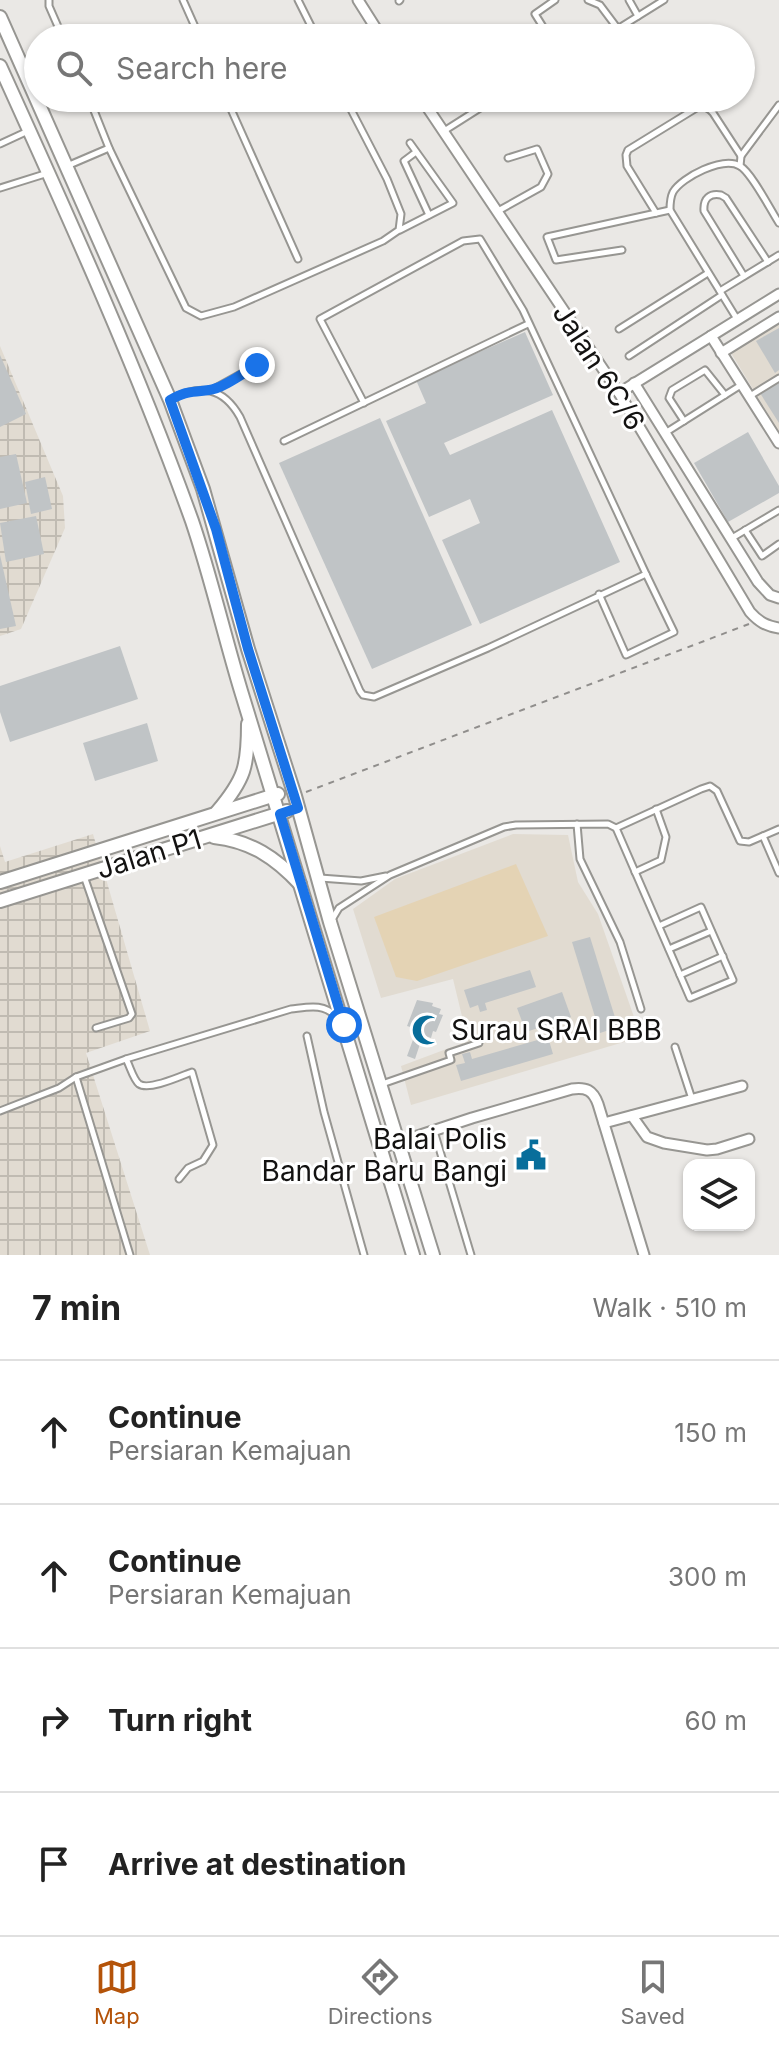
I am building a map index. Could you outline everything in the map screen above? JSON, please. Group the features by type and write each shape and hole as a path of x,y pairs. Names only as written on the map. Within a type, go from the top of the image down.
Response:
{"main road":[{"path":"0,17 24,70"},
{"path":"0,66 91,267 145,396 193,525 413,1255"},
{"path":"43,112 170,400 211,516 330,922 433,1255"},
{"path":"215,814 244,773 248,712"},
{"name":"Jalan P1","path":"0,882 274,795 295,798"},
{"name":"Jalan P1","path":"1,898 280,814 295,798"},
{"path":"206,837 241,842 266,853 302,887"}],"street":[{"path":"358,0 373,24"},
{"name":"Jalan 6C/6","path":"430,112 619,393 758,621"},
{"path":"619,393 779,294"},
{"path":"721,353 779,317"},
{"path":"711,336 778,438"},
{"path":"634,383 758,582 770,595 779,598"},
{"path":"758,621 779,628"},
{"path":"604,1123 742,1086"},
{"path":"381,1148 579,1088 591,1091 604,1123 644,1255"},
{"path":"632,1116 647,1137 675,1145 717,1149 749,1139"}],"lane":[{"path":"49,0 57,24"},
{"path":"183,0 194,24"},
{"path":"298,0 310,24"},
{"path":"541,24 535,14 555,0"},
{"path":"588,0 600,5 614,24"},
{"path":"629,0 638,16"},
{"path":"626,24 664,0"},
{"path":"740,166 741,156 779,105"},
{"path":"95,112 186,308 201,316 234,307 383,241 453,203 410,143"},
{"path":"232,112 298,259"},
{"path":"352,112 387,179 401,214 399,230"},
{"path":"443,132 474,112"},
{"path":"656,213 627,166 626,155 628,150 690,112"},
{"path":"712,112 741,156"},
{"path":"0,144 30,131"},
{"path":"67,166 109,148"},
{"path":"497,212 541,187 548,174 537,149 508,158"},
{"path":"416,152 404,161 429,215"},
{"path":"737,320 670,210 672,195 681,184 712,165 730,163 748,173 779,223"},
{"path":"0,188 49,173"},
{"path":"744,276 704,211 705,199 710,195 726,198 768,262"},
{"path":"622,250 556,260 547,237 670,210"},
{"path":"364,403 320,319 463,241 480,239 523,310 674,632 626,655 599,594"},
{"path":"629,356 779,255"},
{"path":"619,329 708,273"},
{"path":"284,441 528,324"},
{"path":"211,391 257,365"},
{"path":"684,421 669,398 672,390 705,370 725,395"},
{"path":"749,397 779,378"},
{"path":"665,433 742,385"},
{"path":"170,400 199,390 211,391 233,404 363,695 374,697 646,574"},
{"path":"731,539 779,510"},
{"path":"745,530 762,556 779,544"},
{"path":"616,828 710,786 717,791 740,841 749,842 777,830 779,838"},
{"path":"635,872 661,860 666,837 656,809"},
{"path":"577,824 580,859 620,942 641,1009"},
{"path":"330,922 339,908 390,875 504,827 608,824 616,828 690,998 733,980 701,907 659,926"},
{"path":"763,836 779,873"},
{"path":"84,875 132,1014 129,1018 96,1028"},
{"path":"317,878 361,881 390,875"},
{"path":"669,949 711,931"},
{"path":"680,975 723,956"},
{"path":"0,1111 59,1088 76,1077 126,1059 291,1009 317,1006 331,1011 344,1025"},
{"path":"307,1036 324,1112 364,1255"},
{"path":"381,1084 451,1060 449,1053 479,1043"},
{"path":"675,1047 692,1100"},
{"path":"126,1059 136,1080 145,1086 192,1072 213,1145 203,1161 188,1168 179,1179"},
{"path":"76,1077 130,1255"},
{"path":"434,1130 471,1255"}],"path":[{"path":"295,798 758,621"}],"shaded area":[{"path":"779,317 779,432 728,348"},
{"path":"0,346 63,496 65,528 21,629 0,636"},
{"path":"93,834 150,1031 86,1053 150,1255 0,1255 0,846 5,862"},
{"path":"513,834 568,835 578,882 598,914 641,1037 411,1105 401,1066 468,1041 453,979 381,998 353,909 395,879"},
{"path":"516,864 548,936 417,981 396,977 374,917"}],"building":[{"path":"779,328 779,370 775,373 756,341"},
{"path":"525,332 553,395 444,443 450,455 552,410 620,562 480,624 442,540 480,523 470,499 429,517 386,421 426,403 416,380"},
{"path":"0,355 26,414 0,427"},
{"path":"779,381 779,423 760,393"},
{"path":"380,418 472,625 372,669 279,463"},
{"path":"748,432 779,486 779,493 728,522 694,463"},
{"path":"16,454 27,503 0,509 0,457"},
{"path":"45,477 52,509 31,514 25,482"},
{"path":"36,516 44,554 6,562 0,523"},
{"path":"0,555 16,626 0,629"},
{"path":"120,646 138,699 10,742 0,712 0,686"},
{"path":"147,723 158,761 95,781 83,743"},
{"path":"590,937 618,1027 600,1033 572,942"},
{"path":"530,970 536,987 485,1003 487,1010 480,1012 478,1005 470,1008 464,990"},
{"path":"562,992 571,1017 526,1032 517,1008"},
{"name":"Surau SRAI BBB","path":"417,1000 433,1003 432,1006 441,1009 439,1014 443,1015 431,1038 423,1035 415,1059 407,1056 417,1029 407,1026"},
{"path":"548,1037 553,1054 461,1081 456,1065 465,1063 462,1054 470,1052 472,1059"}],"place":[{"name":"Surau SRAI BBB","path":"427,1030"},
{"name":"Balai Polis Bandar Baru Bangi","path":"531,1155"}],"route":[{"path":"257,365 211,391 183,393 170,400 216,529 248,649 298,808 280,814 344,1025"}]}
